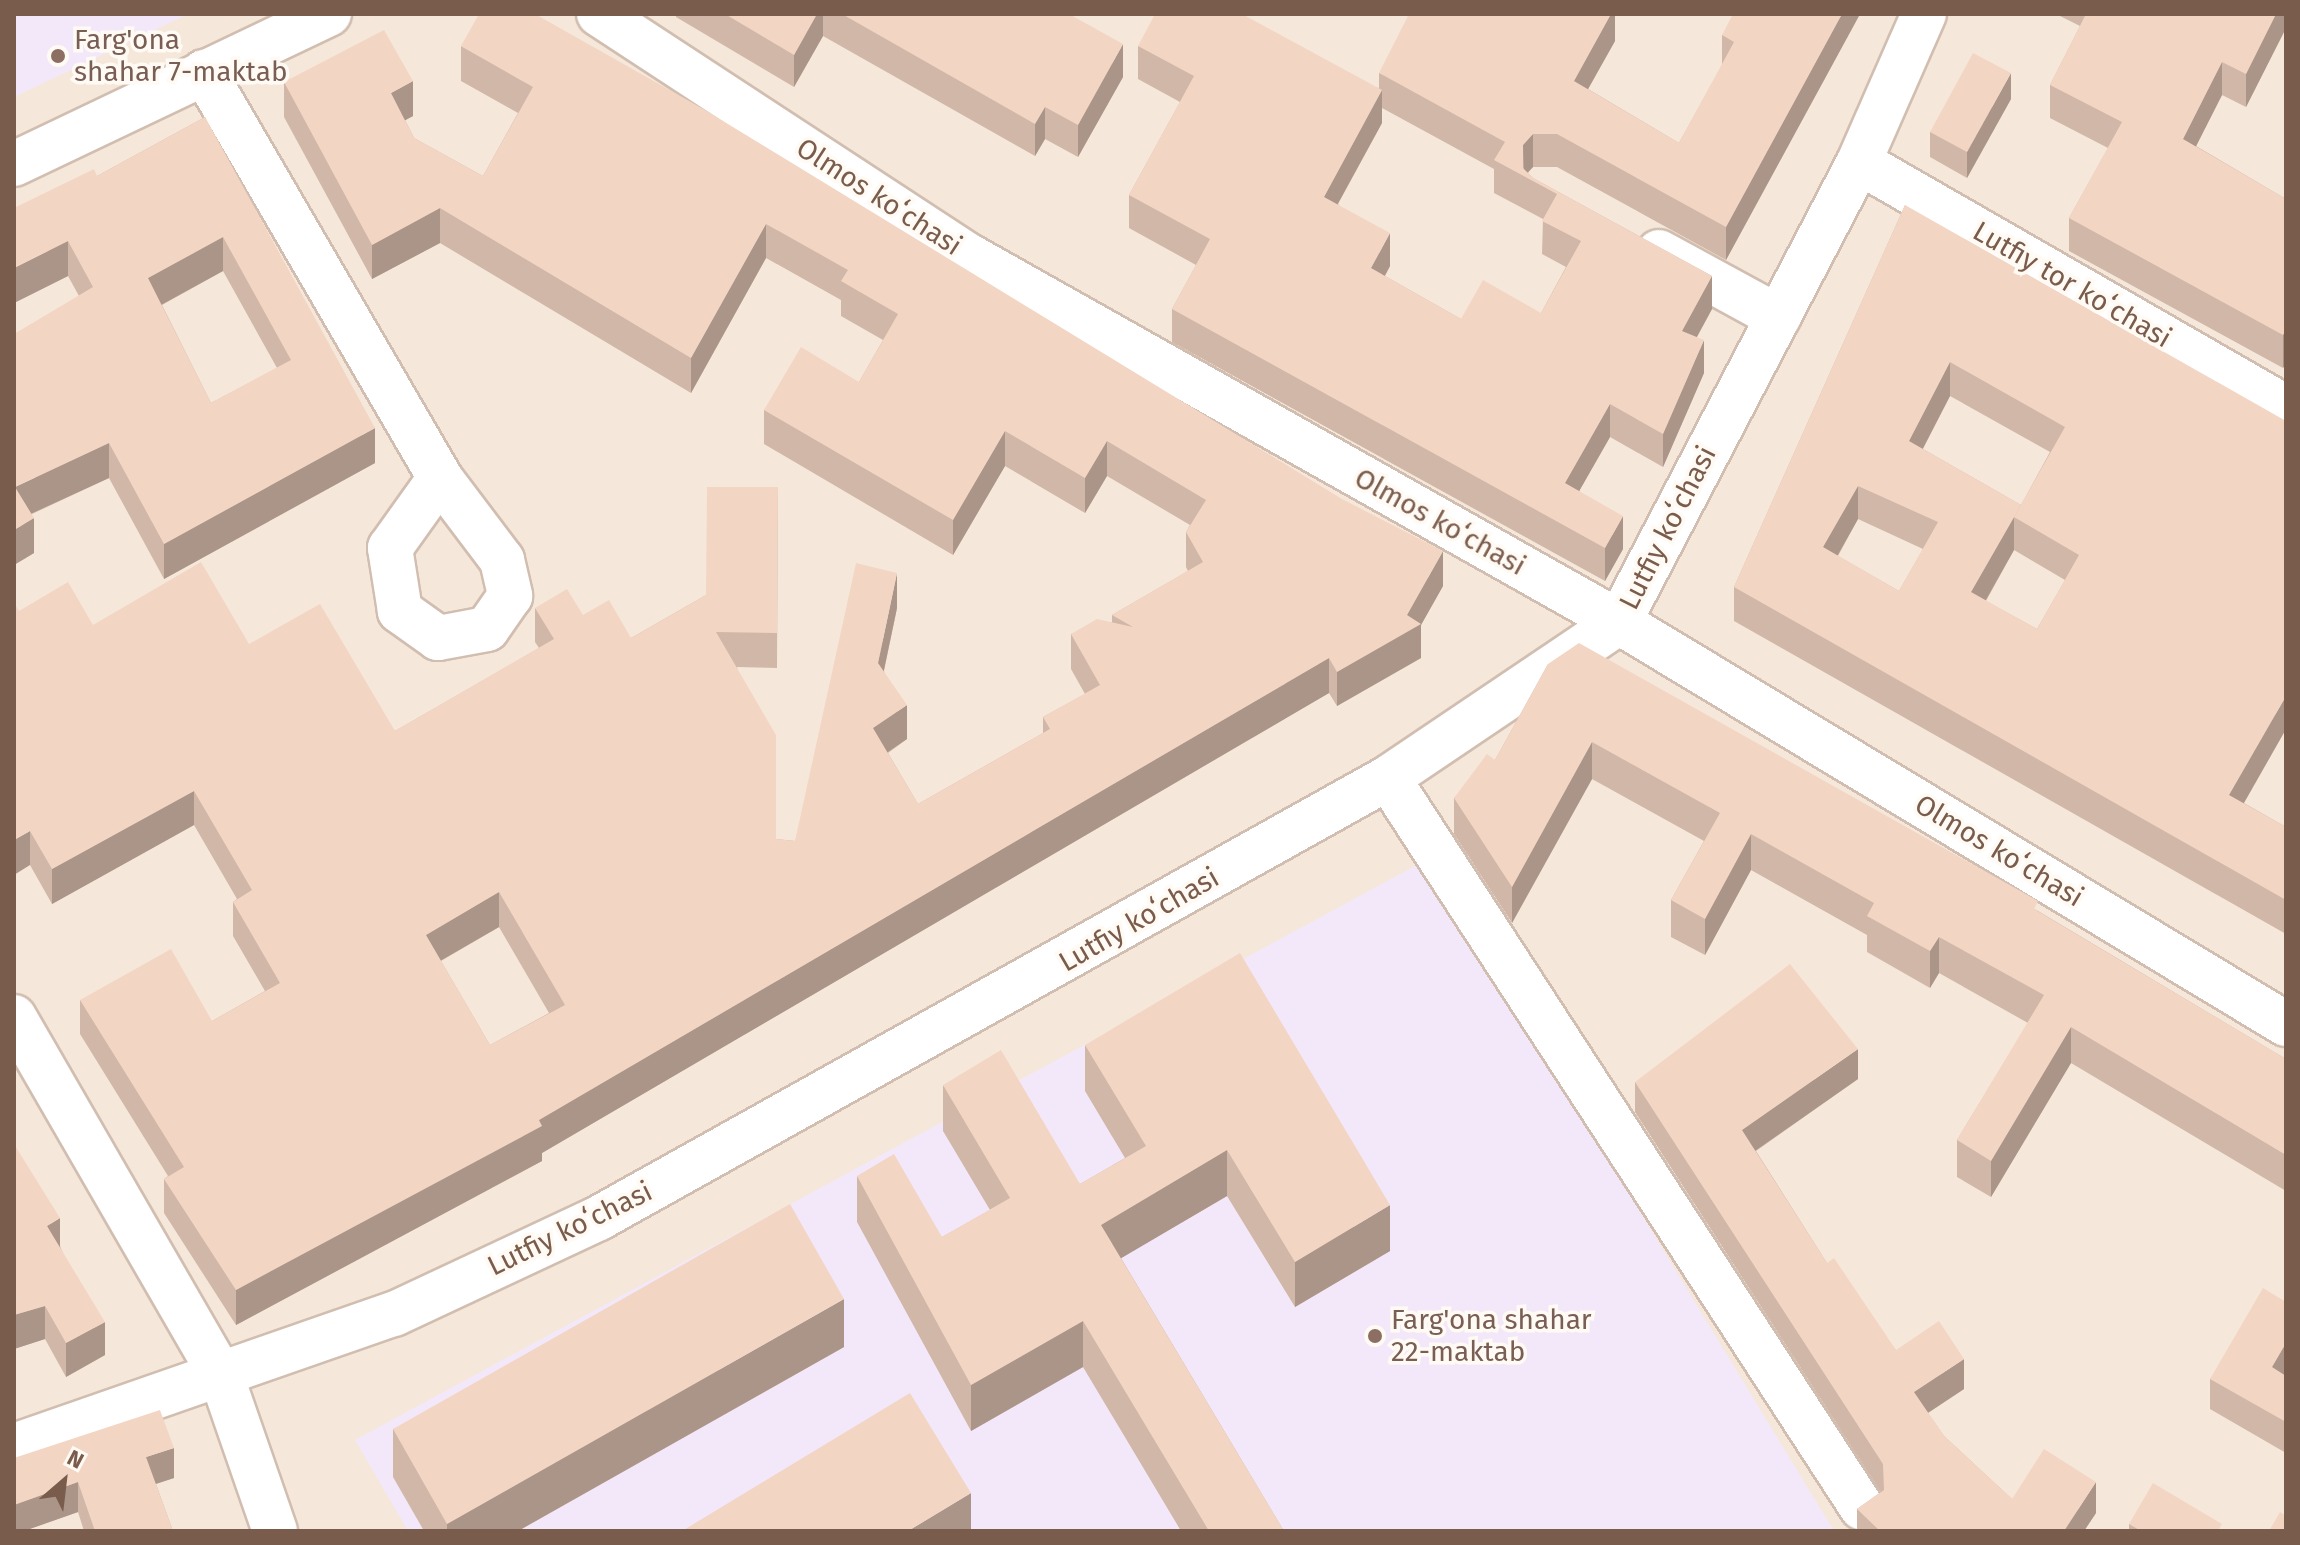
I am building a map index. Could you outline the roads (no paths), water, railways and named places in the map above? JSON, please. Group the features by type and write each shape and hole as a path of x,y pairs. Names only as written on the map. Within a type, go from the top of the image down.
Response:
{"street":[{"path":"14,164 329,14"},
{"name":"Olmos koʻchasi","path":"599,14 969,256 1619,622 2286,1024"},
{"name":"Lutfiy koʻchasi","path":"14,1446 394,1314 599,1218 1388,778 1619,622 1859,162 1924,14"},
{"path":"204,72 440,478"},
{"name":"Lutfiy tor koʻchasi","path":"1859,162 2286,408"},
{"path":"1627,234 1778,317"},
{"path":"1388,778 1862,1508"},
{"path":"14,1017 221,1375 275,1531"}],"place":[{"name":"Farg'ona shahar 7-maktab","path":"58,56"},
{"name":"Farg'ona shahar 22-maktab","path":"1375,1336"}]}
